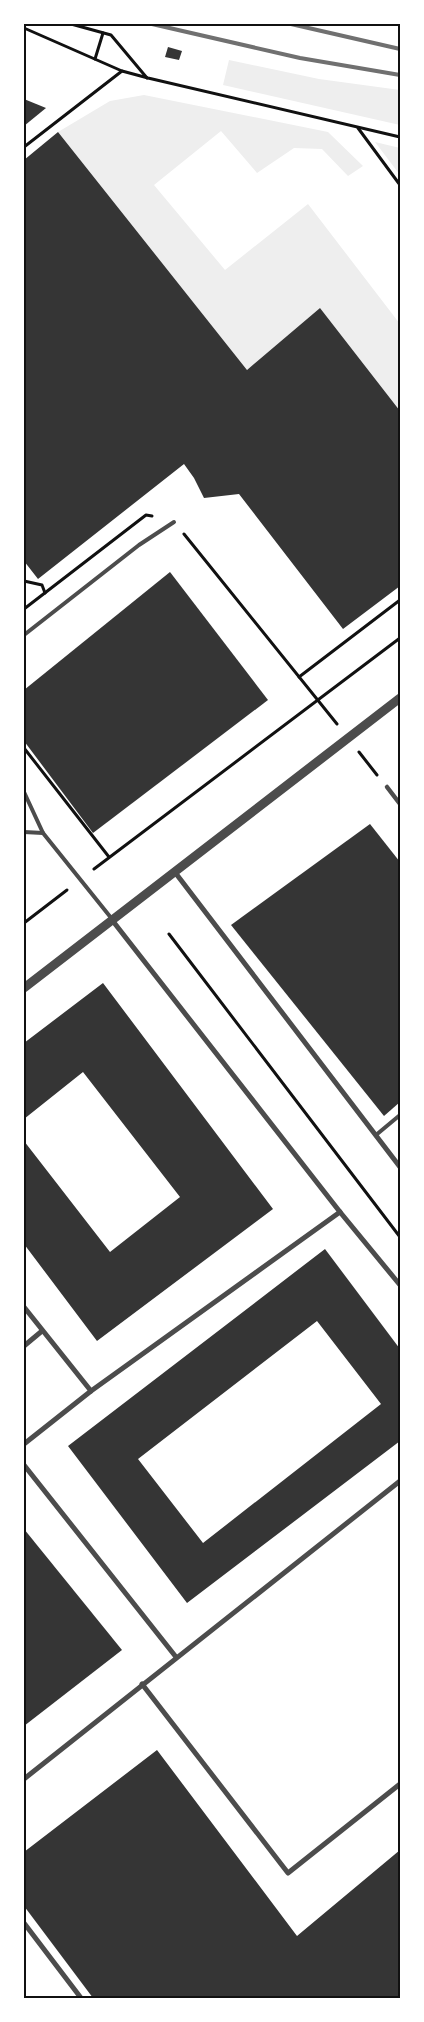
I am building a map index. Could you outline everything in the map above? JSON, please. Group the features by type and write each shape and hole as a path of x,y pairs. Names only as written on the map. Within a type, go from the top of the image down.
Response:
{"street":[{"path":"24,988 400,698"},
{"path":"387,787 400,804"},
{"path":"174,871 400,1167"},
{"path":"112,920 400,1286"},
{"path":"24,1444 91,1391 340,1212"},
{"path":"24,1307 91,1391"},
{"path":"24,1346 42,1331"},
{"path":"24,1465 176,1657"},
{"path":"24,1779 400,1481"},
{"path":"142,1684 288,1873 400,1784"},
{"path":"24,1923 81,1998"}],"lane":[{"path":"24,635 140,545 174,522"},
{"path":"24,792 43,832 112,920"},
{"path":"24,832 43,832"},
{"path":"376,1135 400,1115"}],"path":[{"path":"71,24 111,35 148,78"},
{"path":"24,28 122,70 148,78 400,137"},
{"path":"95,59 103,33"},
{"path":"24,147 122,70"},
{"path":"358,128 400,185"},
{"path":"174,522 299,677 400,600"},
{"path":"24,609 128,529"},
{"path":"24,581 42,585 45,592"},
{"path":"24,748 109,858 400,638"},
{"path":"169,934 400,1237"}],"shaded area":[{"path":"229,60 319,79 400,90 400,125 223,85"},
{"path":"144,95 328,132 363,166 348,176 322,149 294,148 257,173 221,131 154,185 225,270 308,204 400,324 400,411 320,308 247,370 58,132 110,101"},
{"path":"375,142 400,148 400,175"}],"building":[{"path":"168,47 182,51 179,60 165,57"},
{"path":"24,99 46,108 24,126"},
{"path":"58,132 247,370 320,308 400,411 400,586 343,629 239,494 204,498 194,478 184,464 38,579 24,561 24,160"},
{"path":"170,572 268,700 93,833 24,741 24,690"},
{"path":"370,824 400,862 400,1102 384,1116 231,925"},
{"path":"103,983 273,1209 97,1341 24,1244 24,1141 110,1252 180,1197 83,1072 24,1119 24,1043"},
{"path":"325,1249 400,1349 400,1441 187,1603 68,1446","holes":["317,1321 381,1404 203,1543 138,1459"]},
{"path":"24,1529 122,1650 24,1726"},
{"path":"157,1750 297,1936 400,1850 400,1998 93,1998 24,1906 24,1852"}],"railway":[{"path":"152,24 300,58 400,75"},
{"path":"291,24 400,49"}]}
